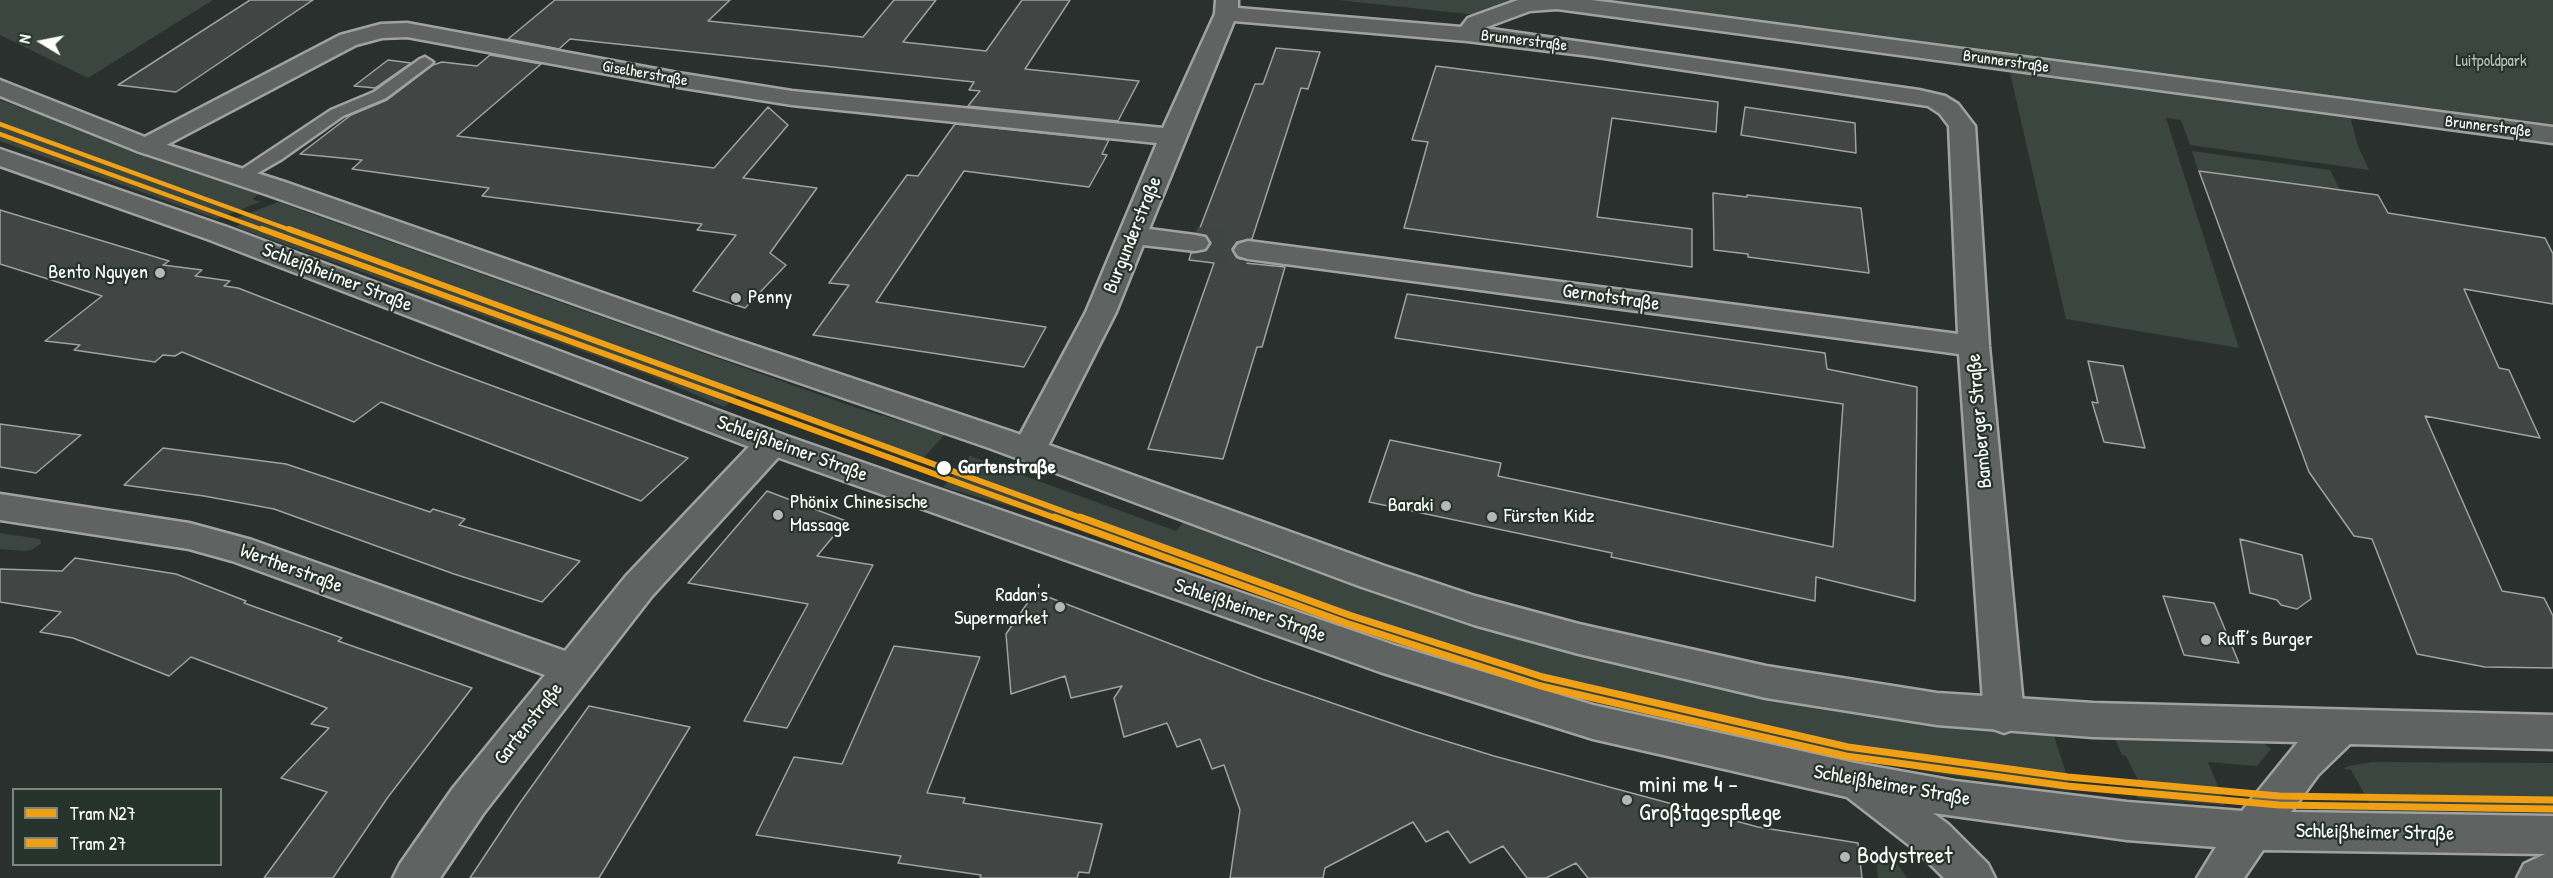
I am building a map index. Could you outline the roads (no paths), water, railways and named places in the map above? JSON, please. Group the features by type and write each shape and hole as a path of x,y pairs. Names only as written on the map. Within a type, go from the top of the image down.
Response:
{"street":[{"name":"Brunnerstraße","path":"1467,33 1476,23 1496,14 1528,4 1557,2 2553,135"},
{"name":"Brunnerstraße","path":"1226,7 1467,33 1919,97 1936,101 1949,109 1962,126"},
{"name":"Burgunderstraße","path":"1029,450 1101,312 1226,7"},
{"name":"Giselherstraße","path":"146,146 348,40 381,31 398,30 433,34 678,80 792,98 1172,138"},
{"path":"0,87 146,146 278,189 780,366 1029,450 1371,576 1474,610 1579,639 1766,682 1936,709 2004,716 2340,728 2553,732"},
{"name":"Bamberger Straße","path":"1962,126 1974,346 2004,716"},
{"name":"Schleißheimer Straße","path":"0,157 217,233 772,443 1240,607 1485,690 1593,722 1855,782 1955,799 2127,822 2252,831 2553,835"},
{"path":"1134,235 1195,243"},
{"name":"Gernotstraße","path":"1248,250 1974,346"},
{"name":"Gartenstraße","path":"416,878 468,801 639,586 772,443"},
{"name":"Wertherstraße","path":"0,507 189,536 239,549 572,669"},
{"path":"2219,878 2304,763 2340,728"},
{"path":"1855,782 1933,838 1973,878"},
{"path":"2539,878 2553,871"}],"lane":[{"path":"238,177 276,155 337,113 380,95 424,62"}],"tunnel":[{"path":"1195,243 1248,250"}],"tram line":[{"name":"N27","path":"0,124 1349,615 1543,677 1848,747 2068,777 2279,796 2553,800"},
{"name":"27","path":"0,134 1346,623 1541,686 1846,756 2067,786 2279,805 2553,809"}],"place":[{"name":"Bento Nguyen","path":"160,273"},
{"name":"Penny","path":"736,298"},
{"name":"Gartenstraße","path":"944,468"},
{"name":"Baraki","path":"1446,506"},
{"name":"Phönix Chinesische Massage","path":"778,515"},
{"name":"Fürsten Kidz","path":"1492,517"},
{"name":"Radan's Supermarket","path":"1060,607"},
{"name":"Ruff’s Burger","path":"2206,640"},
{"name":"mini me 4 - Großtagespflege","path":"1627,800"},
{"name":"Bodystreet","path":"1845,857"}],"park label":[{"name":"Luitpoldpark","path":"2491,62"}]}
